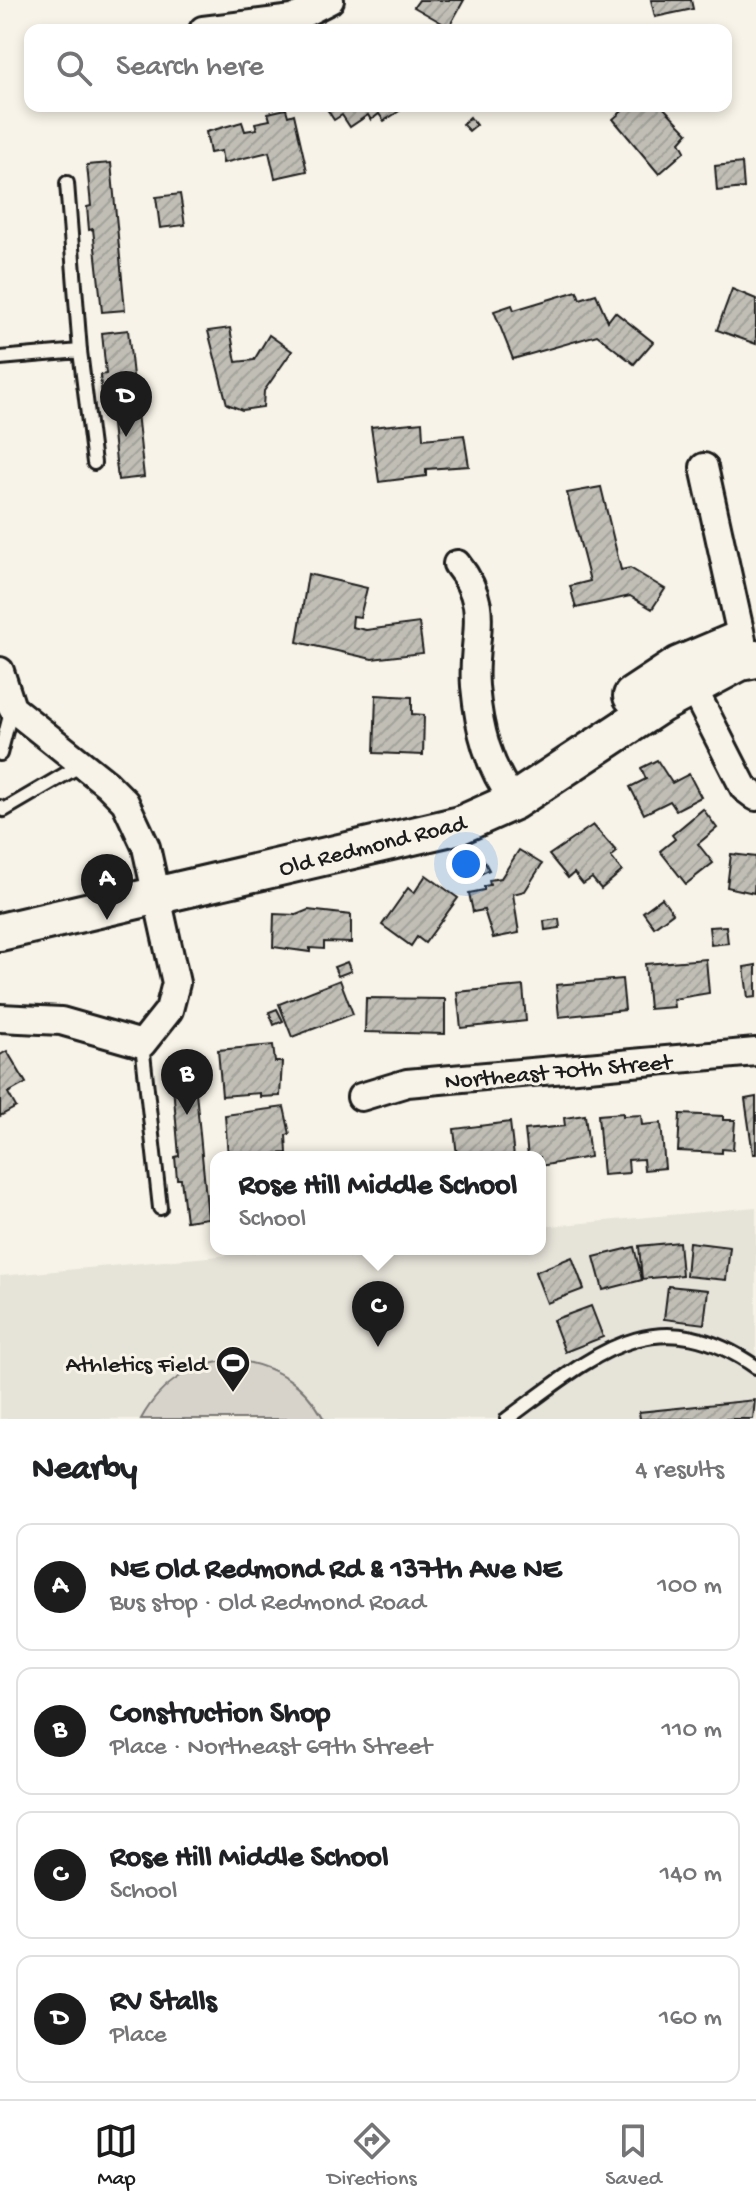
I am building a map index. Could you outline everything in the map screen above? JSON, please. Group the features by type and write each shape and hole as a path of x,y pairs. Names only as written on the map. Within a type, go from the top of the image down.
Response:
{"main road":[{"name":"Old Redmond Road","path":"0,932 462,799 507,792 686,676 751,645"},
{"name":"Old Redmond Road","path":"0,910 154,886"}],"street":[{"path":"252,24 293,19 330,0"},
{"path":"704,467 751,645"},
{"path":"457,564 474,585 479,604 475,685 485,751 507,792"},
{"path":"0,671 12,708 84,763 125,802 146,847 176,983 169,1010 142,1044 61,1021 0,1018"},
{"path":"686,676 744,788 756,797"},
{"name":"Northeast 70th Street","path":"361,1097 407,1083 756,1052"}],"lane":[{"path":"67,183 80,351 94,463"},
{"path":"0,358 80,351"},
{"path":"0,754 12,708"},
{"path":"0,807 4,810 84,763"},
{"path":"142,1044 160,1208"},
{"path":"507,1419 599,1352 656,1336 680,1334 704,1339 756,1367"}],"shaded area":[{"path":"756,1207 756,1419 0,1419 0,1276 230,1255 546,1255 546,1226"},
{"name":"Athletics Field","path":"237,1360 265,1367 288,1379 308,1396 324,1419 141,1419 159,1394 180,1376 206,1365"}],"building":[{"path":"419,0 464,0 451,24 444,24 414,7"},
{"path":"651,0 691,0 693,9 655,17"},
{"path":"329,112 398,112 384,121 379,114 371,120 368,115 350,127 342,115 334,120"},
{"path":"621,112 668,112 688,133 680,142 685,151 659,174 613,119"},
{"path":"268,113 294,114 307,171 275,178 269,152 223,163 221,151 210,153 206,132 242,122 245,131 257,129 255,123 270,120"},
{"path":"470,117 476,125 469,131 462,124"},
{"path":"111,163 125,310 102,312 93,229 89,230 87,207 91,206 87,165"},
{"path":"742,163 744,188 717,191 715,166"},
{"path":"180,194 185,225 160,228 156,197"},
{"path":"732,289 756,299 756,344 717,330"},
{"path":"577,291 580,299 596,294 608,321 615,312 653,342 634,364 597,335 513,359 494,311 512,305 514,310"},
{"path":"230,328 236,362 254,360 269,335 292,351 264,391 263,407 242,410 227,404 208,331"},
{"path":"128,330 144,477 118,480 109,397 102,398 100,375 106,374 102,333"},
{"path":"422,422 423,439 464,435 469,466 426,469 426,476 379,482 371,427"},
{"path":"601,487 621,570 630,568 665,589 652,609 630,596 576,608 570,586 590,581 567,493"},
{"path":"308,574 367,588 360,617 353,616 352,627 366,630 419,623 423,653 372,659 297,642"},
{"path":"376,695 412,697 412,714 424,715 423,755 374,753"},
{"path":"657,760 672,783 689,774 701,797 676,810 670,801 644,814 630,787 646,779 641,768"},
{"path":"703,809 717,828 698,844 713,863 686,884 660,851 675,839 672,835"},
{"path":"593,825 617,852 611,857 622,871 601,889 592,878 583,884 574,873 568,878 549,855"},
{"path":"519,850 542,864 525,891 513,894 519,933 493,938 484,910 473,912 469,893 484,890 484,886 490,885 489,880 501,878"},
{"path":"479,851 489,870 470,879 461,860"},
{"path":"731,854 756,857 754,893 727,887"},
{"path":"426,875 458,898 425,943 417,937 411,946 382,925 408,888 414,893"},
{"path":"662,898 673,913 654,927 643,912"},
{"path":"308,910 351,915 351,943 324,942 324,949 310,948 310,952 273,947 274,914 296,915"},
{"path":"559,919 560,928 545,930 544,921"},
{"path":"726,926 728,943 711,945 709,927"},
{"path":"706,959 709,993 673,999 674,1007 649,1009 645,964"},
{"path":"347,962 351,971 338,976 334,967"},
{"path":"756,965 756,997 748,998 744,967"},
{"path":"622,979 625,1010 559,1017 556,985"},
{"path":"340,980 353,1014 292,1037 279,1004"},
{"path":"523,986 526,1021 461,1028 457,992"},
{"path":"366,998 445,999 445,1034 365,1032"},
{"path":"277,1009 283,1021 274,1025 269,1012"},
{"path":"273,1045 275,1062 282,1062 280,1096 260,1097 260,1093 222,1096 218,1050"},
{"path":"7,1051 26,1083 8,1093 16,1107 0,1116 0,1055"},
{"path":"194,1071 208,1218 186,1221 181,1179 177,1179 175,1157 179,1156 172,1074"},
{"path":"756,1097 756,1154 753,1154 745,1099"},
{"path":"284,1107 290,1134 286,1135 287,1151 228,1151 225,1115"},
{"path":"623,1113 623,1116 641,1115 642,1125 661,1123 665,1168 644,1170 643,1159 628,1160 629,1173 603,1175 598,1115"},
{"path":"680,1114 723,1116 723,1120 735,1120 733,1150 722,1149 722,1153 678,1151"},
{"path":"585,1115 590,1157 546,1165 546,1151 527,1151 525,1130 565,1126 564,1118"},
{"path":"510,1122 513,1151 456,1151 454,1129"},
{"path":"679,1242 682,1275 642,1279 639,1246"},
{"path":"689,1242 730,1247 726,1280 686,1276"},
{"path":"634,1247 642,1280 603,1290 594,1257"},
{"path":"572,1257 584,1289 547,1303 535,1272"},
{"path":"668,1286 708,1290 704,1324 664,1319"},
{"path":"591,1306 603,1337 565,1352 553,1320"},
{"path":"755,1400 753,1419 640,1419 639,1412"}],"place":[{"name":"RV Stalls","path":"126,437"},
{"name":"NE Old Redmond Rd & 137th Ave NE","path":"107,920"},
{"name":"Construction Shop","path":"187,1115"},
{"name":"Rose Hill Middle School","path":"378,1347"},
{"name":"Athletics Field","path":"233,1394"}]}
